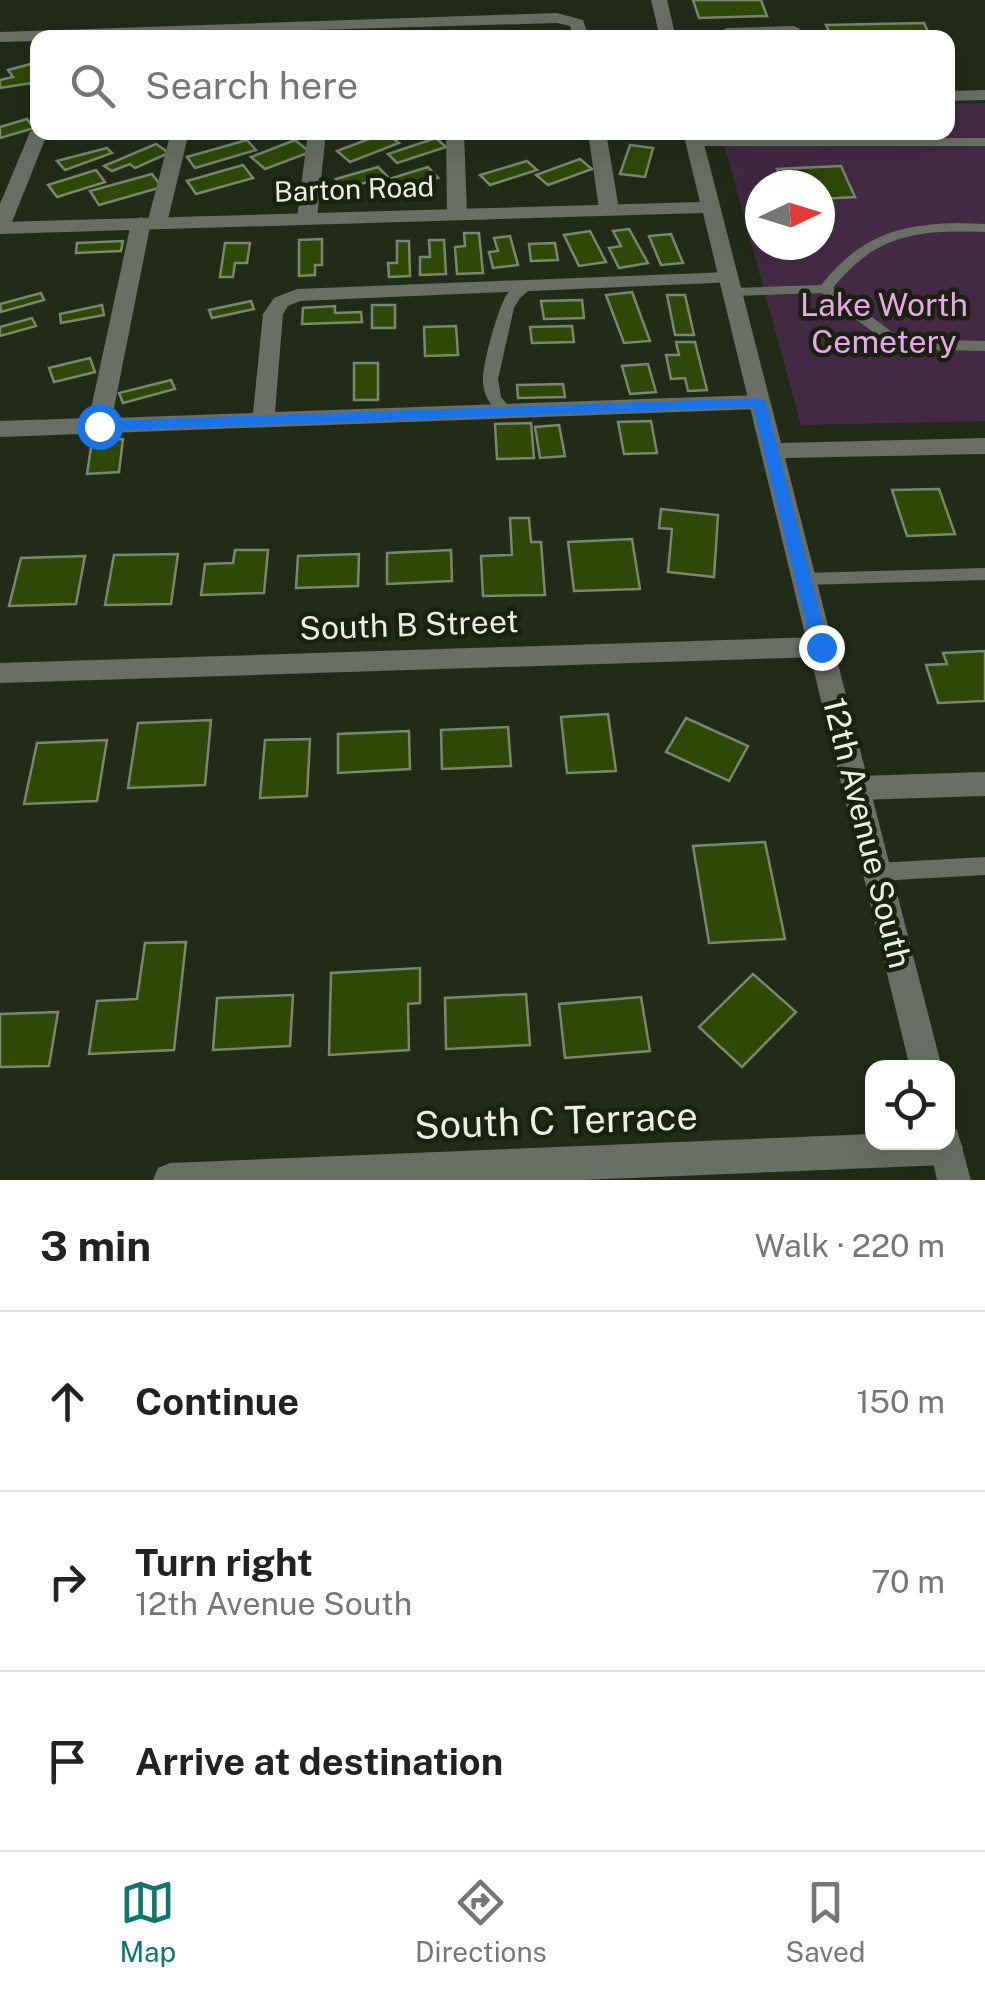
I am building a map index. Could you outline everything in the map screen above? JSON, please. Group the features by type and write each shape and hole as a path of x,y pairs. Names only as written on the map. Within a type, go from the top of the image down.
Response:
{"street":[{"path":"658,0 666,30"},
{"path":"392,30 453,29 557,18 577,23 579,30"},
{"path":"0,37 30,36"},
{"path":"955,96 985,95"},
{"path":"0,227 35,140"},
{"path":"99,426 149,223 177,140"},
{"path":"307,218 317,140"},
{"path":"455,140 457,214"},
{"path":"598,140 609,209"},
{"name":"12th Avenue South","path":"694,140 924,1060"},
{"name":"Barton Road","path":"0,227 710,206"},
{"path":"263,420 273,314 280,302 297,295 529,286 730,285"},
{"path":"0,429 759,402"},
{"path":"772,451 985,446"},
{"name":"South B Street","path":"0,673 821,647"},
{"path":"856,788 985,784"},
{"name":"South C Terrace","path":"170,1180 948,1157"}],"lane":[{"path":"787,30 794,29"},
{"path":"868,140 985,142"},
{"path":"825,290 842,265 866,245 904,230 985,228"},
{"path":"730,285 825,290 887,336 935,345 985,346"},
{"path":"506,412 494,398 490,379 506,308 514,295 529,286"},
{"path":"804,578 985,574"},
{"path":"878,872 985,866"}],"green space":[{"name":"Lake Worth Cemetery","path":"985,103 985,421 801,425 756,260 835,260 835,170 745,170 745,221 723,140 955,140 955,104"}],"building":[{"path":"693,0 761,0 767,16 699,18"},
{"path":"924,23 927,30 828,30 826,25"},
{"path":"30,64 30,83 0,88 0,80 13,77 8,70"},
{"path":"27,119 30,123 30,129 0,138 0,127"},
{"path":"247,140 256,150 195,168 187,157"},
{"path":"295,140 310,152 265,169 251,157"},
{"path":"366,140 399,143 350,162 337,151"},
{"path":"430,140 438,140 446,147 397,163 388,154"},
{"path":"156,144 169,153 135,168 130,164 112,171 104,166"},
{"path":"630,145 653,148 645,177 620,174"},
{"path":"107,148 112,153 65,170 57,161"},
{"path":"580,159 592,169 548,185 536,175"},
{"path":"527,161 537,170 490,185 480,175"},
{"path":"243,165 253,178 196,194 187,181"},
{"path":"841,166 855,197 835,198 835,170 777,169"},
{"path":"378,167 387,176 345,189 336,179"},
{"path":"428,167 438,178 402,189 392,178"},
{"path":"96,170 105,182 57,197 48,185"},
{"path":"152,174 162,187 99,205 90,191"},
{"path":"629,229 648,263 619,268 609,248 621,246 613,231"},
{"path":"590,231 606,262 579,266 564,235"},
{"path":"464,233 479,233 483,273 457,274 455,247 465,246"},
{"path":"671,234 683,263 661,265 649,236"},
{"path":"510,236 518,265 493,268 489,252 498,251 494,238"},
{"path":"322,239 322,265 315,265 315,275 299,276 299,240"},
{"path":"429,240 444,240 446,274 420,275 420,257 430,257"},
{"path":"123,241 121,251 76,253 77,243"},
{"path":"397,241 409,241 410,276 389,277 388,263 397,263"},
{"path":"225,243 250,243 247,263 235,263 233,277 220,277"},
{"path":"555,243 558,260 531,261 529,244"},
{"path":"632,292 650,341 624,343 606,295"},
{"path":"41,293 44,300 1,312 0,304"},
{"path":"667,295 685,295 694,335 675,335"},
{"path":"582,300 584,318 544,319 541,301"},
{"path":"251,301 254,309 212,318 209,310"},
{"path":"102,305 104,315 61,323 60,314"},
{"path":"372,305 395,305 395,328 372,328"},
{"path":"335,306 335,313 361,312 362,322 302,324 303,308"},
{"path":"32,318 36,326 0,336 0,327"},
{"path":"456,326 458,355 425,356 424,327"},
{"path":"572,326 574,342 532,343 530,327"},
{"path":"676,342 695,342 707,390 688,391 685,378 671,379 666,355 679,355"},
{"path":"90,358 95,372 54,382 49,368"},
{"path":"354,363 378,363 378,400 354,400"},
{"path":"648,364 656,392 630,394 622,366"},
{"path":"171,380 175,389 123,403 119,393"},
{"path":"563,384 565,397 518,398 517,385"},
{"path":"651,421 657,453 624,454 618,422"},
{"path":"531,423 534,458 497,459 495,424"},
{"path":"559,425 565,456 540,458 535,427"},
{"path":"123,439 119,472 87,474 92,441"},
{"path":"939,489 955,534 907,536 892,490"},
{"path":"661,509 718,515 714,577 668,572 672,529 659,528"},
{"path":"510,518 529,518 531,542 541,542 545,595 483,596 481,556 512,555"},
{"path":"632,539 640,589 574,591 568,542"},
{"path":"235,550 268,550 264,593 201,595 205,564 233,563"},
{"path":"451,550 452,581 387,584 387,553"},
{"path":"178,554 171,604 105,605 114,555"},
{"path":"359,554 358,586 296,588 298,556"},
{"path":"85,556 76,604 9,606 21,558"},
{"path":"985,651 985,701 938,703 926,665 947,664 943,653"},
{"path":"608,714 616,771 567,773 561,717"},
{"path":"686,718 748,746 729,781 666,752"},
{"path":"211,720 205,785 128,788 138,723"},
{"path":"508,727 511,766 442,769 441,730"},
{"path":"409,731 410,769 338,773 338,734"},
{"path":"310,739 307,796 260,798 265,740"},
{"path":"107,740 97,801 24,804 37,743"},
{"path":"765,842 785,939 709,943 693,846"},
{"path":"186,942 174,1050 89,1054 97,1001 137,999 145,943"},
{"path":"420,968 420,1003 408,1004 409,1050 329,1055 331,973"},
{"path":"753,974 796,1012 742,1067 699,1027"},
{"path":"526,994 530,1045 446,1049 445,998"},
{"path":"293,995 290,1046 213,1050 217,998"},
{"path":"641,997 650,1051 565,1058 559,1004"},
{"path":"58,1012 49,1066 0,1067 0,1014"}],"route":[{"path":"99,426 759,402 821,647"}]}
